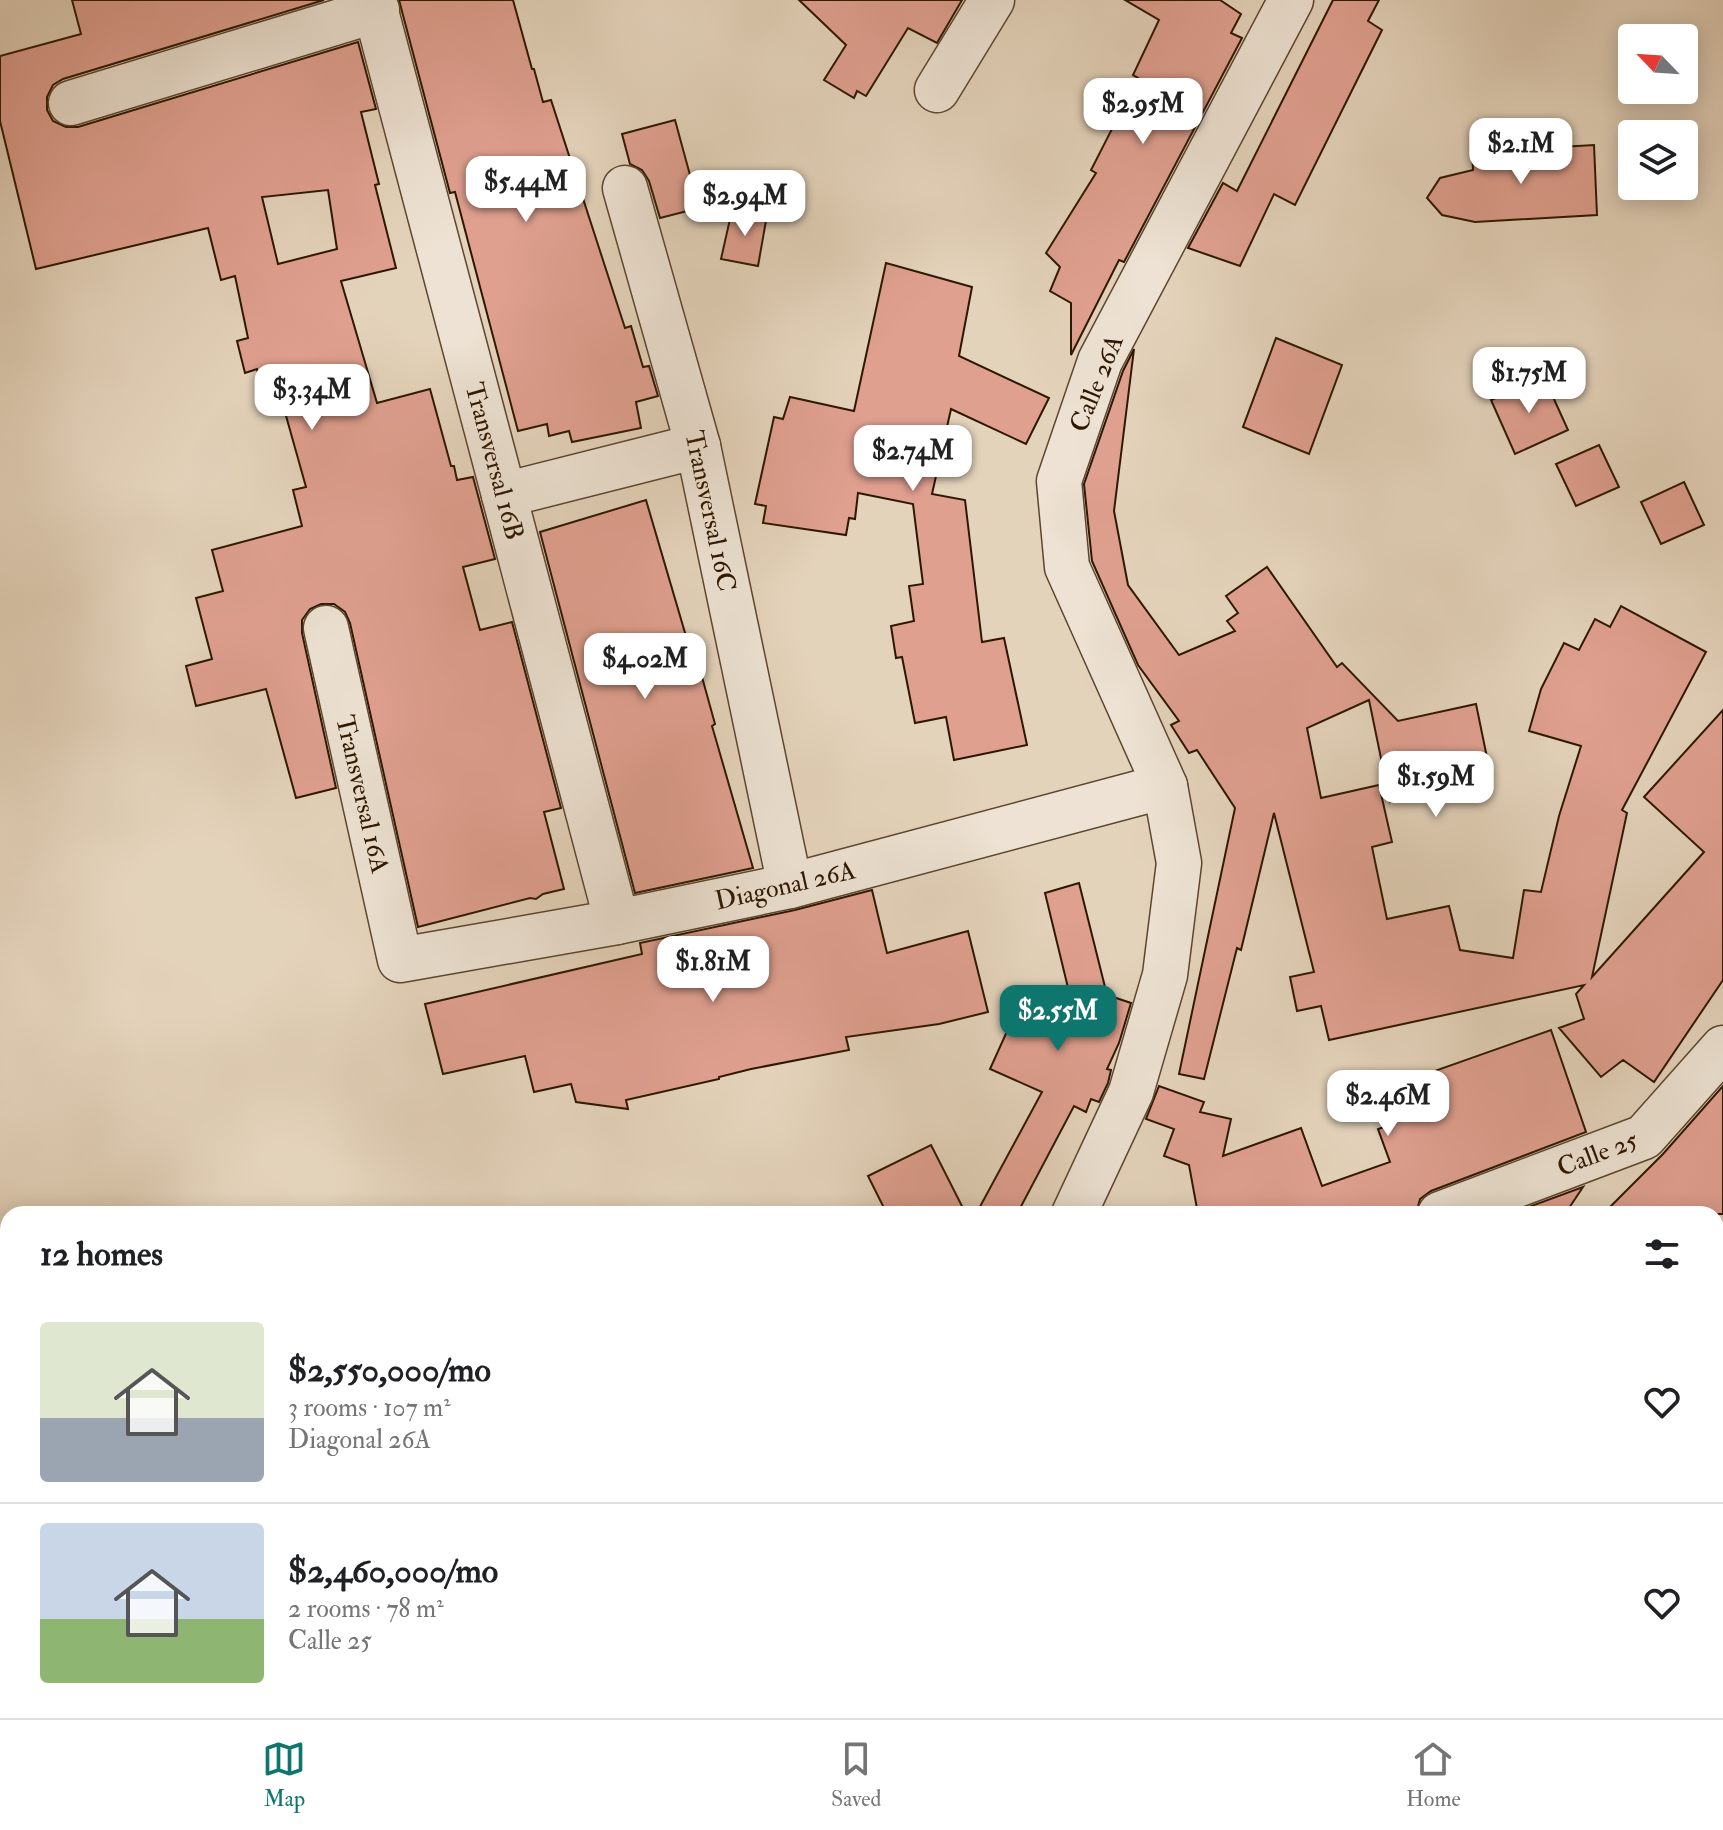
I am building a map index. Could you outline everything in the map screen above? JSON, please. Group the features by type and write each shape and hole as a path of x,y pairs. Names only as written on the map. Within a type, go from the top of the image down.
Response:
{"street":[{"path":"937,90 992,0"},
{"path":"71,103 375,5"},
{"name":"Transversal 16B","path":"375,5 617,922"},
{"name":"Calle 26A","path":"1078,1206 1131,1092 1165,975 1179,863 1165,786 1067,567 1059,481 1100,361 1275,6"},
{"name":"Transversal 16C","path":"625,188 698,446 790,886"},
{"path":"504,495 698,446"},
{"name":"Transversal 16A","path":"326,628 400,960"},
{"name":"Diagonal 26A","path":"400,960 617,922 790,886 1165,786"},
{"name":"Calle 25","path":"1461,1206 1644,1137 1723,1048"}],"building":[{"path":"72,0 324,0 63,79 53,85 47,97 47,110 53,121 66,127 78,127 358,42 376,109 361,112 396,268 341,281 377,403 430,389 457,480 473,477 495,559 463,567 480,630 512,622 561,808 544,812 564,889 536,899 418,927 350,623 345,612 334,604 321,604 310,609 302,620 302,633 336,788 296,798 266,689 196,706 186,666 212,659 196,598 223,591 212,550 302,526 293,490 306,487 281,398 265,402 257,369 245,373 237,341 248,338 235,276 221,280 208,228 36,269 0,121 0,56 81,34","holes":["328,190 337,249 278,264 262,197"]},
{"path":"399,0 513,0 543,102 551,100 625,328 631,326 643,367 649,366 658,396 636,402 641,428 572,442 569,431 549,436 547,424 518,431 455,192 450,193"},
{"path":"799,0 962,0 937,43 908,28 866,96 857,91 854,98 824,80 846,45"},
{"path":"1125,0 1220,0 1241,14 1231,33 1242,38 1124,262 1119,260 1071,355 1071,303 1050,291 1060,267 1046,253 1096,173 1091,170 1138,78 1133,75 1159,20"},
{"path":"1333,0 1379,0 1368,21 1382,30 1295,205 1274,194 1240,266 1188,248 1223,183 1237,191"},
{"path":"675,120 699,208 660,218 649,181 642,170 630,164 622,134"},
{"path":"1594,145 1597,215 1475,222 1442,215 1427,198 1440,178 1473,170 1472,152"},
{"path":"732,210 767,215 758,266 721,259"},
{"path":"886,263 972,287 959,356 1049,398 1026,444 951,409 932,494 965,500 982,642 1004,638 1027,745 954,760 946,717 915,723 902,657 896,658 891,626 914,621 909,586 923,584 913,504 858,493 855,519 849,518 846,535 763,523 766,506 755,504 774,417 783,419 790,397 854,411"},
{"path":"1276,338 1342,365 1309,454 1243,427"},
{"path":"1134,349 1114,511 1128,585 1179,655 1235,631 1227,621 1238,613 1226,596 1267,567 1337,667 1342,663 1398,721 1476,704 1490,772 1421,785 1423,795 1390,802 1369,700 1307,728 1321,798 1379,785 1392,842 1372,847 1387,919 1449,906 1460,950 1513,958 1524,890 1541,892 1559,816 1581,746 1529,731 1541,689 1564,643 1579,650 1595,619 1610,627 1621,606 1706,652 1622,810 1627,813 1592,977 1704,852 1644,797 1723,710 1723,980 1654,1082 1623,1060 1601,1077 1559,1028 1584,1019 1576,994 1584,985 1329,1040 1321,1006 1297,1011 1290,977 1314,972 1274,813 1241,950 1237,948 1204,1079 1179,1074 1235,808 1197,750 1189,753 1171,725 1179,721 1138,665 1092,561 1084,484 1123,371"},
{"path":"1544,377 1568,430 1515,454 1491,400"},
{"path":"1599,445 1619,487 1576,506 1556,464"},
{"path":"1684,482 1704,525 1661,544 1641,502"},
{"path":"646,500 693,660 697,659 715,724 712,726 753,868 635,893 540,532"},
{"path":"1079,883 1107,995 1131,1003 1107,1069 1111,1070 1108,1083 1099,1102 1091,1099 1086,1112 1074,1106 1021,1206 980,1206 1042,1092 990,1069 1018,1007 1078,1029 1045,893"},
{"path":"872,890 887,953 968,931 988,1012 939,1024 846,1037 849,1050 751,1069 626,1100 628,1109 576,1102 571,1084 534,1092 525,1056 443,1074 425,1004 642,954 640,943"},
{"path":"1551,1030 1586,1132 1431,1191 1420,1199 1418,1206 1197,1206 1189,1165 1164,1156 1174,1129 1146,1119 1159,1086 1204,1102 1200,1112 1231,1119 1223,1156 1301,1128 1322,1186 1390,1162 1378,1129 1387,1126 1375,1092"},
{"path":"1723,1086 1723,1206 1611,1206 1663,1154"},
{"path":"931,1145 962,1206 883,1206 868,1176"},
{"path":"1583,1187 1570,1206 1532,1206"}]}
